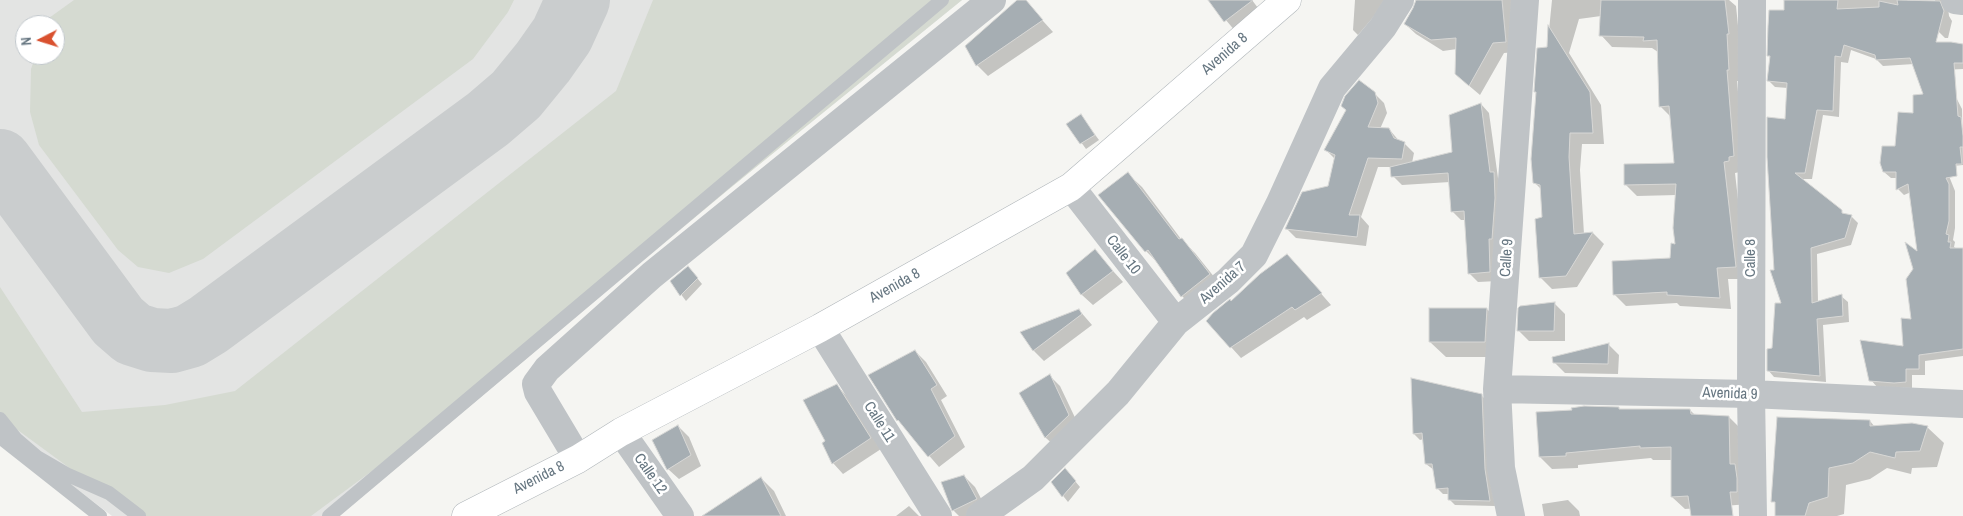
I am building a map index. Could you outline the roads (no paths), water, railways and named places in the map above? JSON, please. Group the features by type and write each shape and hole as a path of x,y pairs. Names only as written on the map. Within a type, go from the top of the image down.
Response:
{"street":[{"path":"578,459 538,392 536,384 547,369 652,275 992,0"},
{"name":"Avenida 8","path":"466,516 578,459 621,432 820,328 1071,187 1287,0"},
{"name":"Avenida 7","path":"980,516 1033,478 1118,393 1176,322 1228,281 1254,255 1280,203 1332,88 1383,27 1400,0"},
{"name":"Calle 9","path":"1511,516 1501,468 1497,389 1525,0"},
{"name":"Calle 8","path":"1752,0 1751,394 1753,516"},
{"path":"1955,0 1963,1"},
{"name":"Calle 10","path":"1071,187 1176,322"},
{"name":"Calle 11","path":"820,328 938,516"},
{"name":"Avenida 9","path":"1497,389 1751,394 1963,404"},
{"name":"Calle 12","path":"621,432 680,516"}],"lane":[{"path":"329,516 942,0"},
{"path":"0,419 16,439 37,457 68,475 109,492 139,516"},
{"path":"0,437 100,516"}]}
